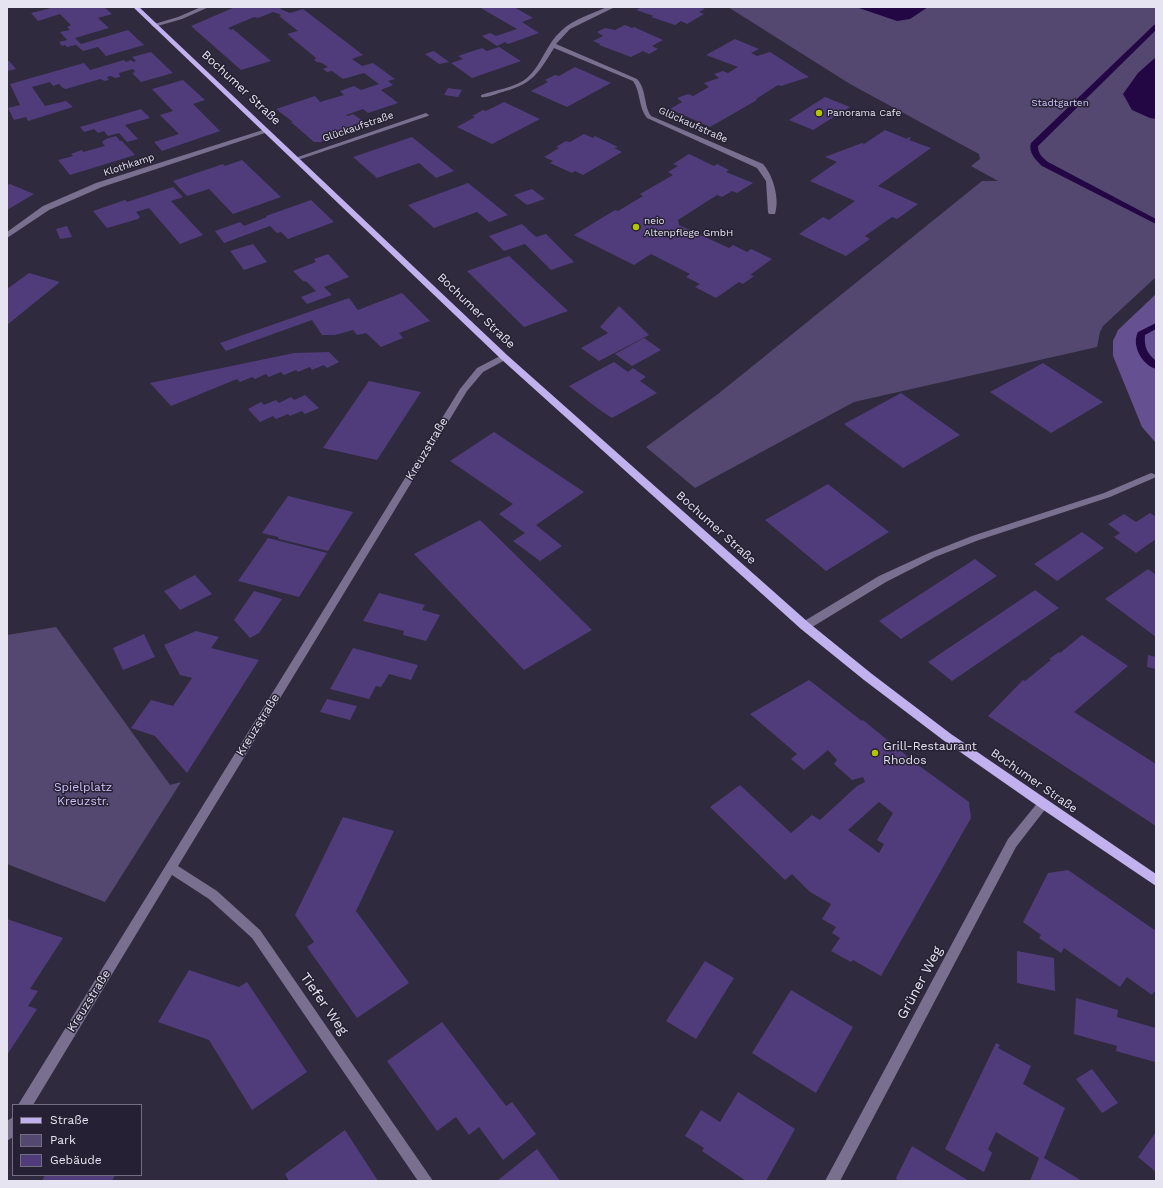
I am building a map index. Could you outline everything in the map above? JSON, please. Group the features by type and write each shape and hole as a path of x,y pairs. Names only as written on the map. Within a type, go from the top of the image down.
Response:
{"main road":[{"name":"Bochumer Straße","path":"136,7 504,357 805,626 868,677 935,728 1156,881"}],"street":[{"path":"154,25 180,18 206,7"},
{"path":"483,96 522,83 528,79 558,37 570,27 612,7"},
{"name":"Glückaufstraße","path":"552,45 635,80 640,84 644,112 649,117 760,166 767,172 770,185 772,212"},
{"name":"Glückaufstraße","path":"296,159 426,115"},
{"name":"Klothkamp","path":"7,236 46,208 99,185 266,131"},
{"name":"Kreuzstraße","path":"26,1104 464,389 480,370 504,357"},
{"path":"805,626 854,595 932,555 975,538 1106,495 1151,476"},
{"name":"Grüner Weg","path":"832,1181 1012,843 1043,804"},
{"name":"Tiefer Weg","path":"171,868 213,895 256,934 426,1181"}],"green space":[{"name":"Stadtgarten","path":"728,7 1156,7 1156,277 1103,326 1100,332 1097,347 854,402 695,488 646,447 718,394 982,181 998,181 971,166 980,159 979,154 850,84"},
{"name":"Spielplatz Kreuzstr.","path":"56,627 170,785 181,782 105,902 7,864 7,635"}],"shaded area":[{"path":"856,7 928,7 910,19 897,21"},
{"path":"1156,57 1156,119 1132,110 1123,94 1138,73"},
{"path":"1156,294 1156,443 1142,427 1113,356 1113,341 1118,330"}],"building":[{"path":"55,7 104,7 112,14 98,18 109,28 75,38 81,44 128,30 144,45 106,56 98,47 83,51 76,45 67,47 65,45 62,46 59,42 67,40 60,32 70,30 67,27 71,25 60,14 38,21 31,13"},
{"path":"235,7 284,7 280,9 290,13 303,9 363,55 352,59 362,66 373,63 395,79 388,81 393,85 381,90 398,103 368,113 363,109 346,115 348,116 353,114 370,126 321,142 314,142 291,122 293,122 276,109 315,96 320,102 344,95 340,91 354,86 361,90 379,84 364,73 343,79 332,71 327,72 323,69 328,67 314,60 316,58 287,34 298,31 279,16 282,15 273,12 258,18 254,17 228,28 231,30 233,29 271,61 241,70 191,26"},
{"path":"479,7 514,7 533,18 522,22 539,33 508,44 505,42 497,46 482,36 490,33 496,36 517,29"},
{"path":"642,7 700,7 705,9 699,12 704,14 687,24 681,21 675,25 636,10"},
{"path":"625,25 632,28 634,27 663,40 652,46 658,49 649,54 643,51 631,57 599,45 600,44 593,41 603,36 597,32 605,28 615,30"},
{"path":"735,39 759,49 751,53 757,56 770,52 809,77 781,86 778,85 756,99 757,100 710,127 670,109 682,102 677,98 688,94 693,96 709,87 704,83 719,78 714,74 723,71 728,73 738,67 706,55"},
{"path":"499,47 521,61 472,78 451,63 463,59 458,56 482,48 487,51"},
{"path":"434,51 449,62 439,64 425,54"},
{"path":"151,52 173,73 141,82 132,73 135,72 133,69 119,73 120,77 115,78 111,76 107,77 109,80 105,81 100,79 66,89 59,84 53,86 50,82 32,87 45,106 66,101 73,107 28,121 26,117 14,120 8,108 20,105 10,84 84,63 90,70 124,60 126,62 131,60 133,62 136,61 132,57"},
{"path":"7,61 9,61 16,69 7,71"},
{"path":"575,67 611,83 567,107 531,91 548,82 545,80 555,75 559,76"},
{"path":"183,80 205,100 193,104 220,131 162,151 154,142 179,134 160,115 173,111 152,89"},
{"path":"448,88 462,90 458,97 444,95"},
{"name":"Panorama Cafe","path":"825,97 850,107 813,130 789,120"},
{"path":"504,102 540,119 492,144 457,127 475,117 472,116 483,110 486,111"},
{"path":"141,109 150,118 125,125 138,139 127,142 119,133 108,136 104,131 98,133 94,129 84,132 80,127"},
{"path":"885,130 907,139 909,137 911,138 909,140 931,148 878,186 918,204 897,219 892,217 865,236 870,239 846,256 799,234 823,217 829,220 855,201 810,181 837,162 825,157 862,143 864,144"},
{"path":"584,134 593,138 595,136 618,147 614,148 622,152 583,175 575,171 572,173 550,163 553,161 544,157 559,148 556,147 566,141 570,142"},
{"path":"116,136 135,155 70,175 58,160 73,156 71,154 82,150 83,152 105,146 102,142"},
{"path":"412,137 454,171 436,178 419,163 377,178 353,157"},
{"name":"neio Altenpflege GmbH","path":"689,154 714,166 717,164 729,170 726,172 753,183 737,193 732,191 722,197 717,195 678,220 679,225 729,248 733,245 747,252 751,249 772,259 750,275 754,276 743,284 739,282 716,298 695,287 700,284 686,277 690,274 651,254 634,265 574,235 615,210 618,211 643,196 640,194 673,175 668,172 678,166 673,164"},
{"path":"242,160 281,197 233,214 209,189 187,196 173,181 223,164 225,166"},
{"path":"468,183 508,215 489,222 477,212 434,228 408,205"},
{"path":"10,184 34,194 7,210 7,185"},
{"path":"173,187 183,197 171,201 203,235 180,244 149,208 136,212 140,217 138,219 107,228 93,211 125,200 127,202"},
{"path":"532,189 545,199 527,205 514,195"},
{"path":"311,200 334,222 288,239 281,232 277,233 270,226 224,243 215,231 240,222 244,226 267,217 266,216"},
{"path":"522,224 536,237 546,234 574,262 551,270 525,244 504,251 489,236"},
{"path":"67,226 72,237 60,239 56,229"},
{"path":"253,244 267,262 244,270 230,251"},
{"path":"328,254 349,277 324,287 332,295 307,304 301,297 316,291 293,271 316,262 314,259"},
{"path":"509,256 568,311 524,327 467,271"},
{"path":"29,273 60,282 7,325 7,289"},
{"path":"402,293 430,321 399,333 403,338 381,347 366,333 357,335 353,330 335,335 322,335 312,320 226,351 220,343 349,298 358,310"},
{"path":"619,306 649,335 599,361 581,348 608,333 600,327"},
{"path":"644,338 661,350 632,366 615,354"},
{"path":"329,352 339,362 327,368 324,365 312,370 310,367 298,372 296,370 284,375 281,372 269,377 266,374 255,379 252,377 240,382 237,379 171,406 150,383 294,353"},
{"path":"614,362 628,372 633,368 646,377 640,381 657,393 612,418 569,386"},
{"path":"1043,363 1103,402 1051,433 990,392"},
{"path":"369,381 421,392 377,460 323,448"},
{"path":"901,393 960,435 903,468 844,424"},
{"path":"305,395 319,408 305,414 302,411 290,416 288,414 276,419 273,416 260,422 248,409 261,402 264,405 276,400 279,403 291,397 294,400"},
{"path":"494,432 584,492 536,525 562,546 540,561 513,541 525,533 499,514 513,504 450,461"},
{"path":"828,484 889,532 826,571 765,520"},
{"path":"288,496 353,512 328,551 279,539 278,537 262,533"},
{"path":"1150,513 1156,517 1156,539 1136,553 1114,537 1120,533 1108,524 1124,514 1136,522"},
{"path":"480,520 592,630 524,670 414,554"},
{"path":"1082,532 1104,548 1057,581 1034,564"},
{"path":"268,538 327,553 299,597 238,581"},
{"path":"975,559 997,576 901,639 879,621"},
{"path":"1148,569 1156,575 1156,637 1105,599"},
{"path":"195,575 212,594 180,610 164,591"},
{"path":"1035,590 1059,608 952,681 928,662"},
{"path":"254,591 282,599 259,633 250,638 234,620"},
{"path":"379,593 425,605 422,610 440,615 426,641 403,635 404,631 363,621"},
{"path":"196,631 219,637 211,648 259,660 187,773 155,736 131,728 151,700 173,706 192,678 180,675 164,645"},
{"path":"144,634 155,657 123,670 113,648"},
{"path":"1082,635 1128,666 1074,712 1156,764 1156,826 988,716 1023,680 1025,681 1051,660 1049,659 1059,652 1060,653"},
{"path":"353,648 418,665 411,680 389,674 381,687 376,686 369,699 330,689"},
{"path":"1148,655 1156,657 1156,669 1147,667"},
{"path":"809,680 862,721 863,720 918,765 969,802 971,818 881,976 853,960 851,962 831,951 840,938 832,933 836,927 822,919 831,904 810,892 792,874 785,880 710,807 740,785 791,833 812,815 820,820 857,786 865,782 863,777 852,780 834,764 837,760 828,750 804,770 791,759 797,754 750,714","holes":["879,802 893,813 877,840 884,844 879,853 848,830"]},
{"path":"327,699 357,706 350,720 320,712"},
{"path":"343,817 394,831 356,911 409,983 357,1018 307,947 314,942 295,915"},
{"path":"1068,870 1156,931 1156,993 1154,992 1152,995 1127,977 1120,987 1064,948 1061,953 1039,938 1041,935 1023,922 1048,873"},
{"path":"7,919 63,938 30,989 38,991 28,1006 37,1009 7,1055"},
{"path":"1017,951 1054,958 1055,991 1017,983"},
{"path":"705,961 734,978 696,1039 666,1021"},
{"path":"189,970 239,987 247,982 307,1072 252,1110 209,1040 158,1022"},
{"path":"791,990 853,1027 816,1093 752,1053"},
{"path":"1076,998 1118,1010 1117,1017 1156,1028 1155,1062 1116,1051 1117,1046 1074,1034"},
{"path":"442,1022 506,1106 512,1102 536,1134 503,1160 479,1127 469,1135 456,1117 437,1131 387,1061"},
{"path":"996,1043 1000,1045 998,1048 1031,1066 1023,1084 1065,1108 1044,1158 1082,1181 1030,1181 1039,1158 996,1132 988,1149 992,1153 984,1172 945,1149"},
{"path":"1092,1069 1118,1103 1102,1113 1076,1079"},
{"path":"738,1092 795,1129 766,1181 746,1181 702,1151 704,1148 685,1136 701,1110 720,1122"},
{"path":"345,1130 378,1181 289,1181 285,1174"},
{"path":"1156,1132 1156,1172 1138,1157"},
{"path":"912,1146 969,1181 896,1181 896,1178"},
{"path":"537,1149 560,1181 497,1181"},
{"path":"44,1176 114,1176 112,1181 42,1181"}],"waterway":[{"path":"1156,26 1034,145 1036,156 1045,164 1156,222"},
{"path":"1156,326 1141,334 1140,344 1143,354 1156,366"}],"place":[{"name":"Panorama Cafe","path":"819,113"},
{"name":"neio Altenpflege GmbH","path":"636,227"},
{"name":"Grill-Restaurant Rhodos","path":"875,753"}]}
